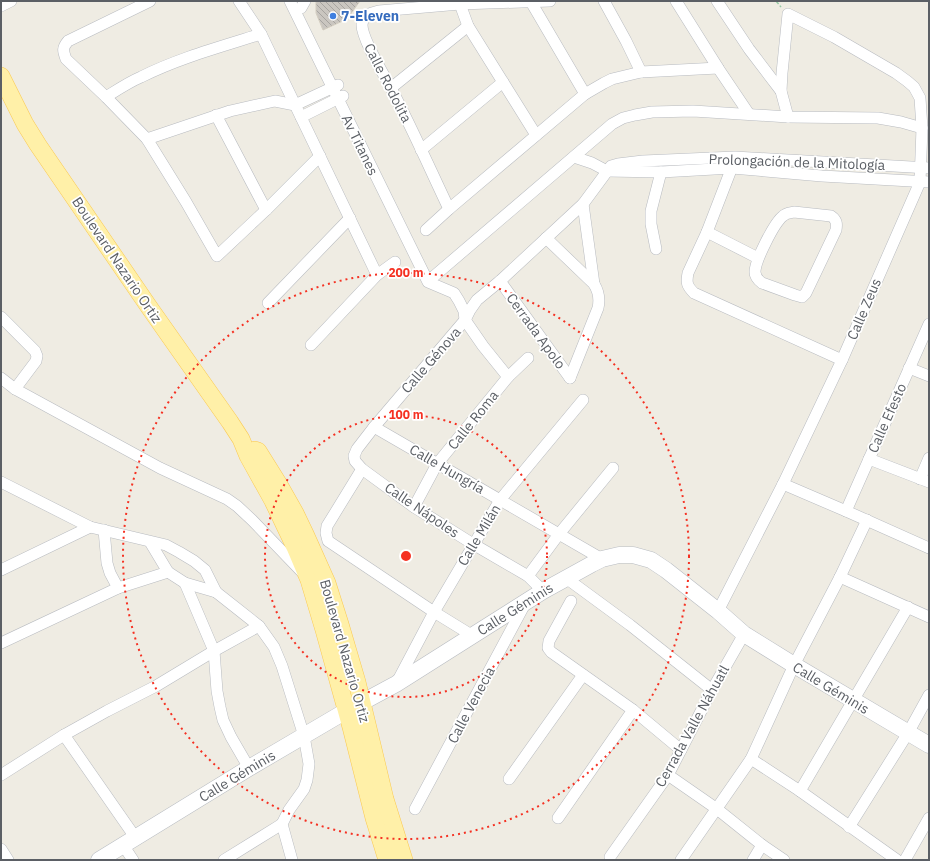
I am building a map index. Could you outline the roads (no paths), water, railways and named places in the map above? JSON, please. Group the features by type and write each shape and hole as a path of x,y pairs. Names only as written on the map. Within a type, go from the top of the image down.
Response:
{"main road":[{"name":"Boulevard Nazario Ortiz","path":"1,76 25,124 38,145 241,439 248,456 273,501 309,580 324,630 374,818 387,860"},
{"name":"Boulevard Nazario Ortiz","path":"241,439 258,452 278,483 295,513 327,583 362,702 385,799 404,860"}],"street":[{"path":"1,6 11,1"},
{"path":"150,1 79,35 64,46 63,52 66,59 147,139 217,256 320,156"},
{"path":"240,1 261,34 377,275"},
{"name":"Av Titanes","path":"290,1 360,132 415,240 434,281"},
{"name":"Calle Rodolita","path":"449,209 422,150 366,41 362,24 364,18 379,11 444,3 550,1"},
{"path":"604,1 642,72"},
{"path":"676,1 749,114"},
{"path":"717,1 749,50 781,91 788,117"},
{"path":"460,2 468,26 536,135"},
{"path":"532,2 585,94"},
{"name":"Av Titanes","path":"302,3 335,86"},
{"name":"Calle Zeus","path":"718,611 783,484 924,182 925,167 920,98 914,87 907,81 834,37 788,14 781,91"},
{"path":"391,88 468,26"},
{"path":"106,97 140,77 167,65 200,52 261,34"},
{"path":"426,230 585,94 604,83 612,79 642,72 718,68"},
{"path":"422,150 503,82"},
{"path":"147,139 230,111 275,101 295,105 335,86"},
{"path":"301,117 341,97"},
{"path":"508,377 483,346 465,320 464,311 454,293 434,281 612,124 629,116 652,112 693,111 788,117 878,118 922,128"},
{"path":"216,115 266,210"},
{"path":"574,157 592,163 607,171"},
{"path":"735,157 707,232 688,273 686,279 689,288 694,293 842,360"},
{"name":"Prolongación de la Mitología","path":"607,171 611,166 632,162 735,157 925,167"},
{"name":"Prolongación de la Mitología","path":"607,171 662,172 732,168 822,176 924,182"},
{"name":"Cerrada Apolo","path":"465,320 477,300 500,282 583,204 607,171"},
{"path":"656,248 651,211 662,172"},
{"name":"Cerrada Apolo","path":"500,282 570,378 598,308 599,301 599,296 594,284 583,204"},
{"path":"794,212 831,216 836,221 836,230 806,293 802,297 795,296 758,280 755,272 758,258 774,227 781,217 788,213 794,212"},
{"path":"268,303 350,218"},
{"path":"707,232 758,258"},
{"path":"546,238 594,284"},
{"path":"311,345 377,275 395,262"},
{"path":"1,317 35,351 37,356 36,361 15,389"},
{"name":"Calle Génova","path":"362,469 354,456 357,448 465,320"},
{"name":"Calle Efesto","path":"846,511 929,324"},
{"name":"Calle Roma","path":"414,507 437,464 508,377 528,358"},
{"path":"910,368 929,376"},
{"path":"1,378 15,389 160,468 237,506 309,580"},
{"name":"Calle Milán","path":"396,684 434,612 500,500 583,400"},
{"name":"Calle Hungría","path":"374,427 602,560"},
{"path":"869,459 924,480 929,458"},
{"path":"528,576 559,534 613,468"},
{"path":"362,469 328,526 326,533 328,541 434,612 473,636"},
{"name":"Calle Nápoles","path":"362,469 414,507 528,576 543,591"},
{"path":"1,482 90,527 166,545 194,561 205,570 216,592"},
{"path":"783,484 929,548"},
{"path":"681,860 751,759 794,666 840,577 867,520"},
{"path":"1,570 90,527"},
{"path":"104,530 107,563 110,573 118,588"},
{"path":"150,542 168,572 184,583 216,592 259,626 274,647 311,732 307,780 304,789 289,810 282,824 224,860"},
{"name":"Calle Géminis","path":"99,860 249,768 346,711 396,684 543,591 602,560 619,555 633,555 651,560 718,611 744,634 794,666 929,745"},
{"path":"1,643 118,588 168,572"},
{"path":"840,577 929,616"},
{"path":"566,578 630,625 712,690"},
{"path":"184,583 214,651 217,691 223,720 249,768"},
{"name":"Calle Venecia","path":"415,809 527,601"},
{"path":"571,601 549,641 548,648 550,652 633,710 681,750"},
{"path":"800,791 908,607"},
{"path":"1,775 64,735 156,686 259,626"},
{"name":"Cerrada Valle Náhuatl","path":"610,857 668,775 712,690 744,634"},
{"path":"509,780 583,674"},
{"path":"850,827 908,733 929,695"},
{"path":"558,818 633,710"},
{"path":"64,735 129,841 133,860"},
{"path":"751,759 800,791 897,860"},
{"path":"668,775 784,860"},
{"path":"905,860 929,818"},
{"path":"282,824 292,860"},
{"path":"752,860 762,845"},
{"path":"1,849 8,860"}],"place":[{"name":"7-Eleven","path":"333,16"}]}
